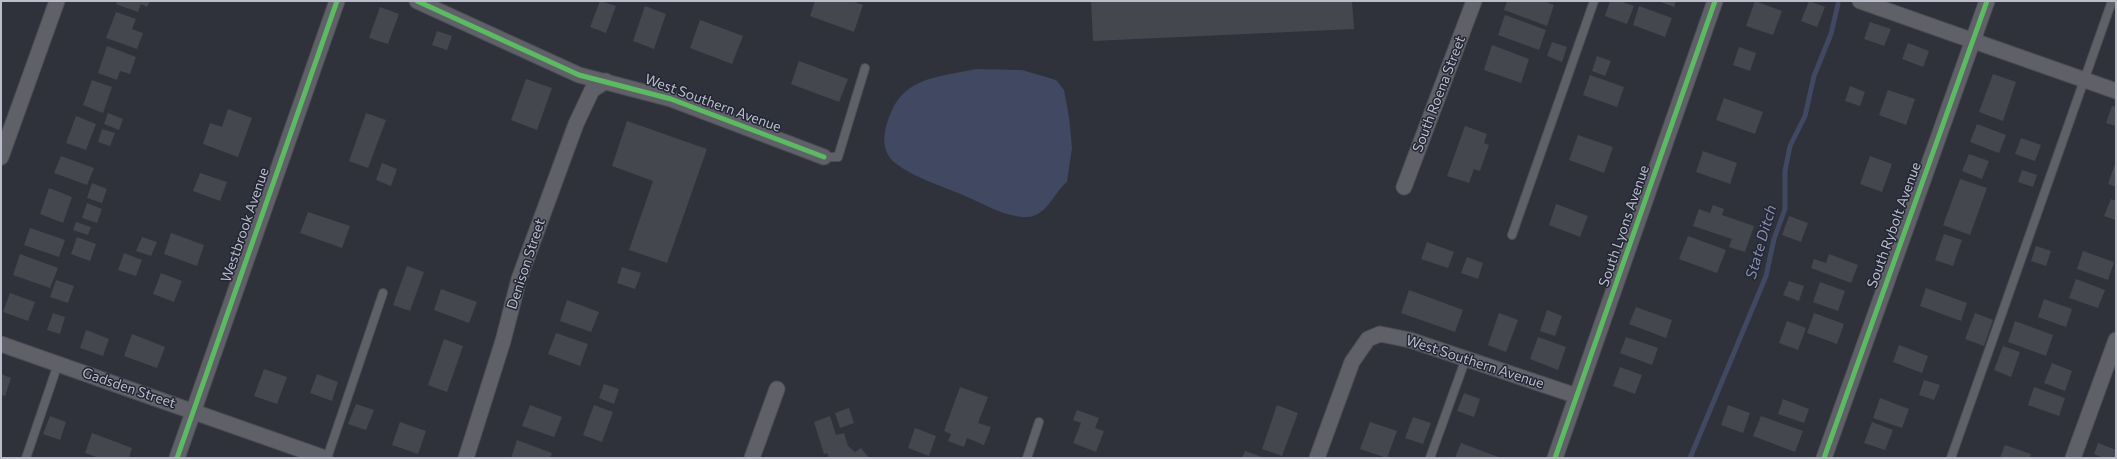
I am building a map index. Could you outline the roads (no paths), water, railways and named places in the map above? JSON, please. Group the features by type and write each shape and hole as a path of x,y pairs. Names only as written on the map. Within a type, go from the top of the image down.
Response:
{"street":[{"path":"1,157 57,1"},
{"name":"Westbrook Avenue","path":"177,458 195,411 199,394 337,1"},
{"name":"West Southern Avenue","path":"417,1 500,37 579,75 671,99 824,157"},
{"name":"South Roena Street","path":"1404,187 1474,1"},
{"name":"South Lyons Avenue","path":"1556,458 1715,1"},
{"path":"1860,1 2116,91"},
{"name":"South Rybolt Avenue","path":"1824,458 1987,1"},
{"name":"Denison Street","path":"466,458 503,341 519,279 576,124 592,90 606,82"},
{"name":"West Southern Avenue","path":"1317,458 1352,362 1362,346 1373,336 1380,334 1391,335 1466,358 1577,396"},
{"path":"2073,458 2116,340"},
{"name":"Gadsden Street","path":"1,344 326,458"},
{"path":"752,458 777,389"}],"lane":[{"path":"1512,235 1594,1"},
{"path":"1950,458 2083,79 2112,1"},
{"path":"824,157 838,157 865,68"},
{"path":"326,458 383,293"},
{"path":"1430,458 1466,358"},
{"path":"26,458 58,364"},
{"path":"1027,458 1039,422"}],"water":[{"path":"976,69 1022,70 1056,80 1064,90 1069,117 1072,148 1067,182 1062,186 1046,208 1035,215 1020,217 1004,213 928,181 902,168 891,159 887,152 884,136 890,114 898,100 907,91 930,79"}],"waterway":[{"name":"State Ditch","path":"1690,458 1766,276 1774,239 1785,209 1785,171 1790,146 1805,116 1814,76 1831,34 1838,4"}]}
